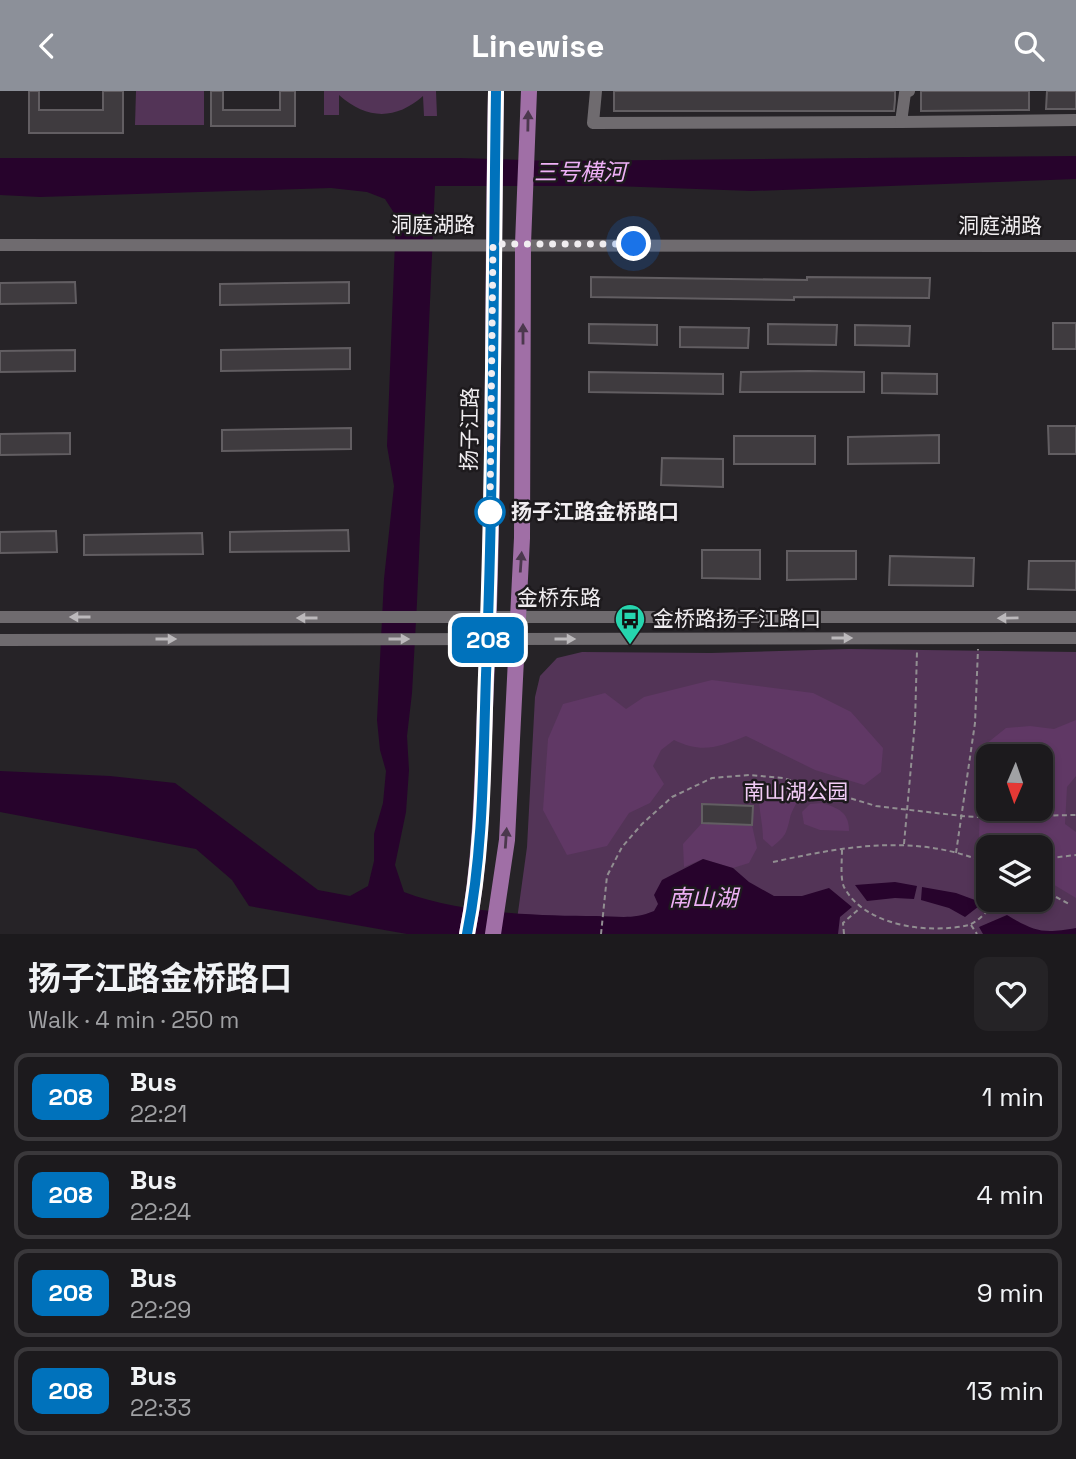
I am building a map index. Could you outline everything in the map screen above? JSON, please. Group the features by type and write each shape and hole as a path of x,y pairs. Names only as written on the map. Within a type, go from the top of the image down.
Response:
{"main road":[{"name":"扬子江路","path":"467,934 474,898 489,617 496,91"},
{"path":"493,934 507,840 522,538 523,244 529,91"}],"street":[{"path":"597,91 593,123 1076,120"},
{"path":"901,122 905,93 909,91"},
{"name":"洞庭湖路","path":"0,245 1076,246"},
{"name":"金桥东路","path":"0,617 1076,617"},
{"name":"金桥东路","path":"0,640 1076,638"}],"path":[{"path":"904,844 915,722 917,644"},
{"path":"956,853 975,723 978,645"},
{"path":"601,934 607,876 622,847 642,824 673,797 712,778 749,775 783,778 876,806 962,816 1076,815"},
{"path":"773,862 842,848 904,844 927,846 976,860"},
{"path":"842,848 843,886 861,907 899,928 935,932 970,924 985,912"},
{"path":"1053,857 1076,855"},
{"path":"1053,895 1071,905"},
{"path":"844,934 843,923 861,907"},
{"path":"970,924 977,934"}],"green space":[{"path":"136,91 204,91 204,125 135,125"},
{"path":"324,91 436,91 437,116 424,116 423,96 402,109 381,114 360,109 339,95 339,115 324,115"},
{"name":"南山湖公园","path":"849,649 1076,652 1076,934 515,934 527,847 535,697 540,676 557,658 582,652 711,653"}],"shaded area":[{"path":"712,680 813,693 851,712 883,748 881,772 864,785 815,770 746,736 702,748 674,740 661,750 653,766 664,784 650,803 629,813 607,846 567,855 543,810 548,739 563,704 605,693 626,709 644,697"},
{"path":"1076,720 1076,776 1067,787 1065,824 1076,832 1076,898 1053,884 1053,835 979,835 979,821 1054,821 1054,744 986,744 1006,728 1030,726 1054,729"},
{"path":"765,789 782,793 797,801 785,834 772,847 763,839 759,791"},
{"path":"822,803 845,815 849,831 820,830 804,824 802,812 810,804"},
{"path":"702,823 752,825 757,848 749,863 733,868 703,859 684,867 683,844"}],"water":[{"path":"1076,156 1076,179 752,191 614,186 435,186 417,602 407,736 409,770 406,812 395,865 404,892 449,905 498,912 632,917 654,911 658,904 654,895 662,880 703,859 733,868 749,882 774,896 802,896 829,888 852,907 840,917 838,934 407,934 249,906 232,880 196,849 0,812 0,771 110,776 175,783 318,890 350,896 368,886 374,861 374,834 383,803 386,771 380,750 377,720 384,579 394,486 387,446 396,216 385,199 367,192 331,188 40,197 0,195 0,158 460,158 553,161"},
{"path":"895,882 917,886 914,899 867,901 855,885"},
{"path":"922,887 956,893 976,900 976,908 965,917 949,908 921,900"},
{"path":"1007,915 1032,928 1055,931 1076,928 1076,934 983,934 979,927"}],"building":[{"path":"29,91 39,91 39,110 103,110 103,91 123,91 123,133 29,133"},
{"path":"211,91 223,91 223,110 280,110 280,91 295,91 295,126 211,126"},
{"path":"614,91 895,91 895,100 894,111 614,111"},
{"path":"921,91 1029,91 1029,110 921,111"},
{"path":"1047,91 1076,91 1076,109 1046,109"},
{"path":"591,277 807,280 807,277 930,278 929,298 794,297 794,300 591,297"},
{"path":"75,282 76,303 0,304 0,283"},
{"path":"349,282 349,303 220,305 220,284"},
{"path":"1053,323 1076,323 1076,349 1053,349"},
{"path":"589,324 657,325 657,345 589,343"},
{"path":"768,324 837,325 836,345 768,344"},
{"path":"855,325 910,326 909,346 855,345"},
{"path":"680,327 749,328 748,348 680,347"},
{"path":"350,348 350,369 221,371 221,350"},
{"path":"75,350 75,371 0,372 0,351"},
{"path":"589,372 723,374 723,394 589,392"},
{"path":"741,372 864,372 864,392 740,392"},
{"path":"882,373 937,374 937,394 882,393"},
{"path":"1048,426 1076,426 1076,454 1049,454"},
{"path":"351,428 351,449 222,451 222,430"},
{"path":"70,433 70,454 0,455 0,434"},
{"path":"939,435 939,463 848,464 848,437"},
{"path":"734,436 815,436 815,464 734,464"},
{"path":"662,458 723,459 723,487 661,485"},
{"path":"348,530 349,551 230,552 230,532"},
{"path":"56,531 57,552 0,553 0,532"},
{"path":"202,533 203,554 84,555 84,535"},
{"path":"702,550 760,550 760,579 702,578"},
{"path":"787,551 856,551 856,579 787,580"},
{"path":"890,556 974,558 973,586 889,585"},
{"path":"1029,561 1076,561 1076,590 1028,589"},
{"path":"702,804 753,806 752,825 702,823"}],"bus line":[{"name":"208","path":"467,934 474,898 479,838 488,640 496,91"}],"place":[{"name":"扬子江路金桥路口","path":"490,512"},
{"name":"金桥路扬子江路口","path":"630,646"}],"route":[{"path":"490,512 493,244 634,244"}],"water label":[{"name":"三号横河","path":"580,172"},
{"name":"南山湖","path":"703,898"}]}
